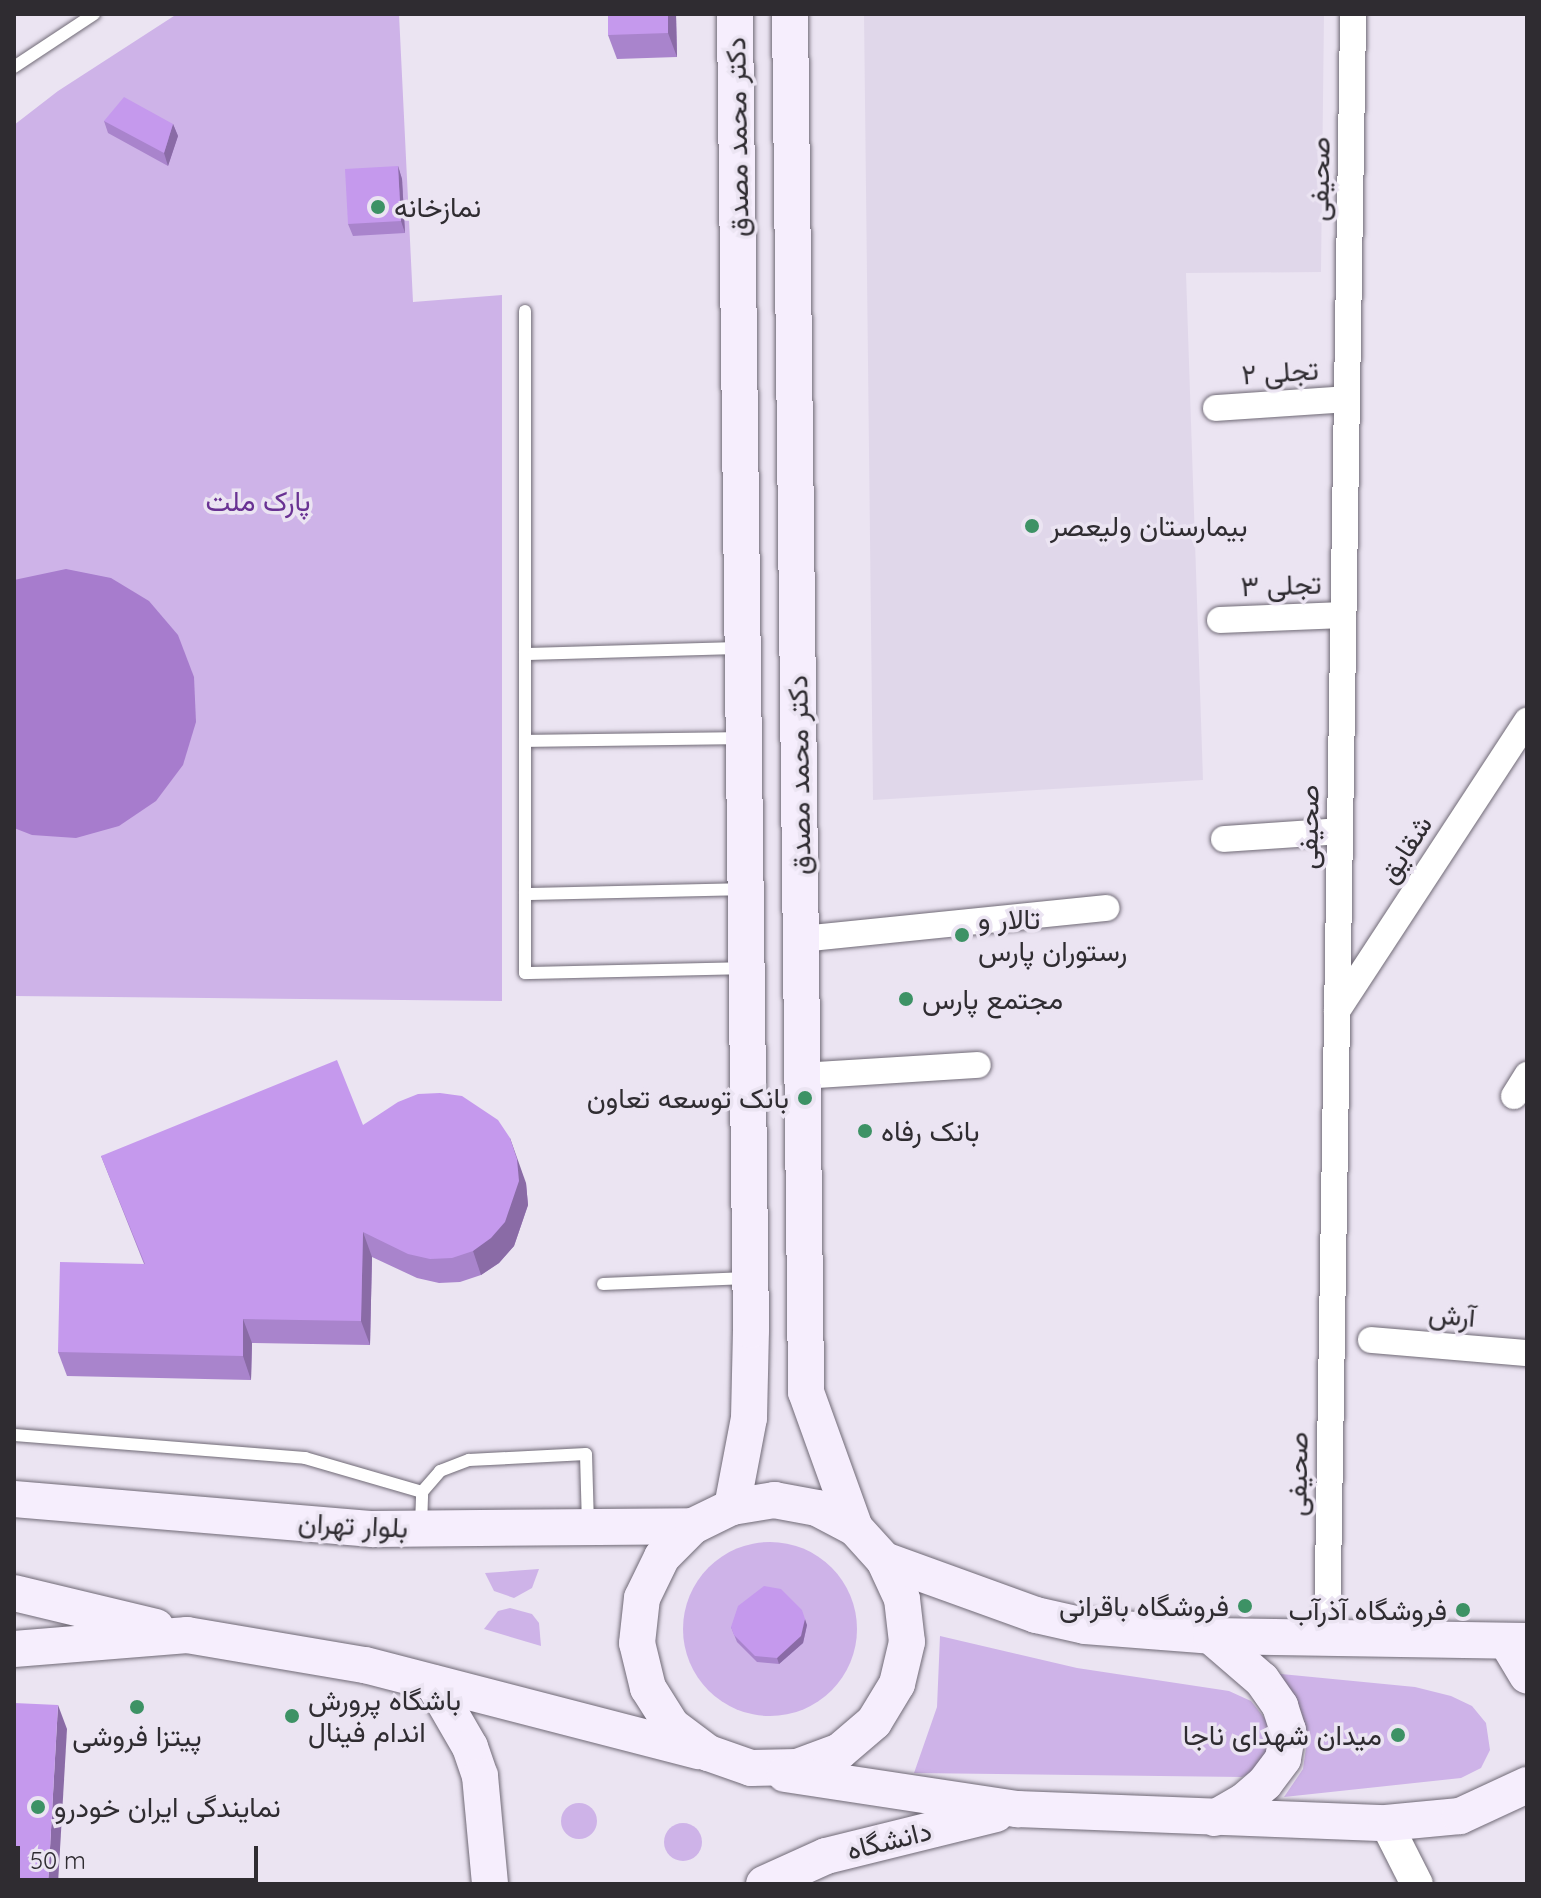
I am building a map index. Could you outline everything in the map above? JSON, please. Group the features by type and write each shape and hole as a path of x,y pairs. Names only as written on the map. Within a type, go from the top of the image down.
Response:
{"main road":[{"name":"دکتر محمد مصدق","path":"732,1507 749,1418 750,1278 735,14"},
{"name":"دکتر محمد مصدق","path":"790,14 806,1392 855,1528"},
{"path":"749,1396 806,1392"},
{"name":"بلوار تهران","path":"14,1499 373,1529 693,1526"},
{"path":"708,1753 672,1726 648,1688 637,1643 642,1598 662,1557 693,1526 732,1507 774,1500 817,1508 855,1528 884,1560 902,1599 907,1642 897,1684 874,1722 840,1751 797,1767 751,1768"},
{"path":"884,1560 1036,1615 1137,1632 1327,1640 1517,1641"},
{"path":"14,1593 187,1635 365,1665 708,1753 751,1768 1017,1809 1386,1823 1460,1816 1527,1785"},
{"path":"1527,1612 1517,1641 1527,1675"},
{"path":"14,1649 187,1635"},
{"path":"1211,1636 1262,1680 1280,1706 1288,1730 1283,1759 1265,1783 1244,1801 1215,1818"},
{"path":"433,1683 470,1747 480,1776 490,1884"},
{"name":"دانشگاه","path":"764,1884 826,1856 1017,1809"}],"street":[{"name":"صحیفی","path":"1327,1640 1353,14"},
{"name":"تجلی ۲","path":"1216,408 1347,399"},
{"name":"تجلی ۳","path":"1220,620 1343,615"},
{"name":"شقایق","path":"1337,1011 1527,721"},
{"path":"1224,839 1340,831"},
{"path":"801,939 1106,908"},
{"path":"802,1076 978,1065"},
{"name":"آرش","path":"1371,1340 1527,1353"},
{"path":"1386,1823 1417,1884"}],"lane":[{"path":"14,67 94,14"},
{"path":"525,311 525,973 747,968"},
{"path":"525,654 743,648"},
{"path":"525,741 744,738"},
{"path":"525,894 746,889"},
{"path":"603,1284 750,1278"},
{"path":"14,1435 305,1458 422,1492"},
{"path":"421,1529 422,1492 440,1471 469,1460 586,1454 588,1529"}],"shaded area":[{"name":"بیمارستان ولیعصر","path":"864,14 1324,14 1321,272 1186,273 1203,780 873,800"},
{"path":"66,569 111,578 149,601 178,635 194,677 196,722 183,765 156,801 119,826 76,838 32,835 14,828 14,580"}],"green space":[{"name":"پارک ملت","path":"177,14 399,14 413,302 502,295 502,1001 14,996 14,125 58,91"},
{"path":"770,1542 803,1549 831,1568 850,1596 857,1629 850,1662 831,1690 803,1709 770,1716 737,1709 709,1690 690,1662 683,1629 690,1596 709,1568 737,1549"},
{"path":"539,1569 532,1588 514,1598 494,1591 485,1573"},
{"path":"510,1608 532,1614 539,1623 541,1646 484,1629 498,1611"},
{"path":"940,1636 1077,1668 1229,1691 1251,1701 1266,1720 1269,1755 1258,1769 1242,1777 914,1773 937,1707"},
{"name":"میدان شهدای ناجا","path":"1271,1673 1415,1687 1451,1696 1472,1706 1486,1723 1490,1750 1481,1768 1461,1778 1284,1797 1303,1769 1308,1734 1297,1699"},
{"path":"579,1803 592,1808 597,1821 592,1834 579,1839 566,1834 561,1821 566,1808"},
{"path":"683,1823 696,1829 702,1842 696,1855 683,1861 670,1855 664,1842 670,1829"}],"building":[{"path":"608,14 668,14 668,33 608,35"},
{"path":"124,97 173,124 164,153 104,121"},
{"name":"نمازخانه","path":"398,166 401,221 348,224 345,169"},
{"path":"337,1060 363,1125 398,1102 418,1094 440,1093 462,1096 498,1120 510,1138 517,1159 519,1181 505,1222 491,1238 473,1251 452,1258 430,1259 408,1254 363,1232 361,1321 243,1319 243,1356 58,1352 60,1262 145,1264 101,1156"},
{"path":"764,1586 781,1589 802,1610 805,1619 801,1636 777,1658 755,1656 734,1635 731,1627 738,1606"},
{"name":"نمایندگی ایران خودرو","path":"14,1703 58,1705 48,1884 14,1884"}],"place":[{"name":"نمازخانه","path":"378,207"},
{"name":"بیمارستان ولیعصر","path":"1032,526"},
{"name":"تالار و رستوران پارس","path":"962,935"},
{"name":"مجتمع پارس","path":"906,999"},
{"name":"بانک توسعه تعاون","path":"805,1098"},
{"name":"بانک رفاه","path":"865,1131"},
{"name":"فروشگاه باقرانی","path":"1245,1606"},
{"name":"فروشگاه آذرآب","path":"1463,1610"},
{"name":"پیتزا فروشی","path":"137,1707"},
{"name":"باشگاه پرورش اندام فینال","path":"292,1716"},
{"name":"میدان شهدای ناجا","path":"1398,1735"},
{"name":"نمایندگی ایران خودرو","path":"38,1807"}]}
